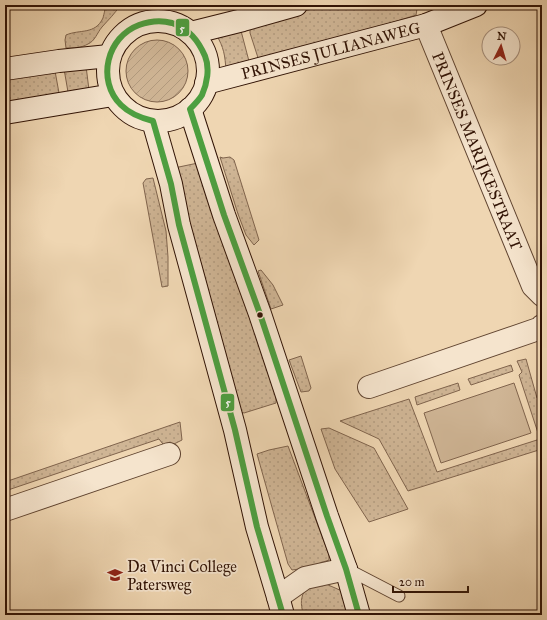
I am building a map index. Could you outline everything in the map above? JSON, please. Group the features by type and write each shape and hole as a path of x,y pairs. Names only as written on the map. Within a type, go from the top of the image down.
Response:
{"street":[{"path":"191,33 296,5"},
{"name":"PRINSES JULIANAWEG","path":"206,83 426,25 476,5"},
{"path":"145,13 156,20 174,23 191,33 197,39 206,56 208,74 203,93 190,109 173,119 163,121 143,119 126,110 113,95 107,75 107,66 112,48 123,34 138,24 145,13"},
{"name":"PRINSES MARIJKESTRAAT","path":"426,25 533,286 542,296"},
{"path":"5,69 59,61 109,56"},
{"path":"5,113 113,95"},
{"path":"190,109 224,215 260,314 291,410 346,569 359,615"},
{"path":"153,121 171,184 179,225 235,430 257,527 280,606"},
{"path":"369,386 541,328 542,326"},
{"path":"5,510 169,454"},
{"path":"280,606 305,578 346,569"}],"lane":[{"path":"346,569 400,596"}],"shaded area":[{"path":"104,5 120,5 90,43 80,47 66,48 66,35 87,31 96,27 100,23 103,18 105,8"},
{"path":"328,5 416,5 417,9 416,15 260,64 250,33 250,25"},
{"path":"240,27 250,65 226,71 224,52 216,34"},
{"path":"151,40 163,40 179,49 186,59 188,71 186,83 179,93 163,102 151,102 140,97 131,88 126,77 126,65 131,54 140,45"},
{"path":"86,66 89,90 68,92 64,69"},
{"path":"55,71 59,93 58,96 5,105 5,76"},
{"path":"220,157 230,157 234,160 259,240 254,245 246,235"},
{"path":"198,163 276,396 276,403 244,413 241,412 174,168"},
{"path":"153,178 166,231 168,286 162,287 143,183 146,179"},
{"path":"261,270 273,285 283,305 271,309 258,271"},
{"path":"301,356 311,388 309,391 301,392 289,360"},
{"path":"526,359 537,398 542,396 542,449 408,491 379,439 340,421 409,399 437,472 540,439 519,375 522,372 517,361"},
{"path":"511,365 513,371 471,385 468,379"},
{"path":"458,383 460,390 417,405 415,397"},
{"path":"514,383 531,433 441,463 424,413"},
{"path":"180,422 182,440 166,448 159,439 5,491 5,482"},
{"path":"329,428 374,448 408,509 369,522 335,469 321,429"},
{"path":"288,446 329,555 329,560 306,568 292,570 288,564 257,454"},
{"path":"315,583 326,584 342,591 350,615 304,615 301,604 304,592"}],"transit line":[{"name":"5","path":"283,615 257,527 235,430 179,225 171,184 153,121 136,115 124,108 113,95 109,84 107,72 109,60 119,39 128,31 139,25 156,21 172,23 183,28 196,40 207,61 208,71 202,95 190,109 224,215 260,314 346,569 359,615"}],"place":[{"name":"Da Vinci College Patersweg","path":"115,575"}]}
